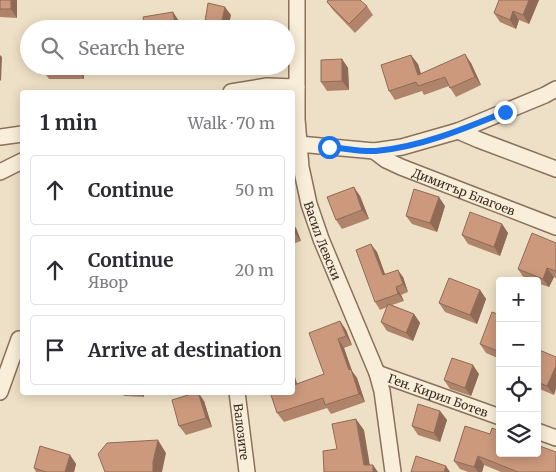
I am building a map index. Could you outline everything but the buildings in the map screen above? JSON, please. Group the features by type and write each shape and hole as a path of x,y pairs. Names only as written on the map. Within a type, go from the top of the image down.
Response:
{"street":[{"name":"Васил Левски","path":"298,0 297,87 301,166 309,204 321,239 377,373 382,391 393,472"},
{"path":"243,90 267,86 297,87"},
{"name":"Димитър Благоев","path":"299,144 374,151 402,147 458,131 521,106 556,89"},
{"path":"458,131 556,169"},
{"path":"0,137 20,134"},
{"name":"Димитър Благоев","path":"374,151 386,160 401,167 556,227"},
{"path":"0,172 20,162"},
{"path":"0,392 19,339"},
{"name":"Ген. Кирил Ботев","path":"377,373 496,416"},
{"name":"Валозите","path":"237,395 247,472"},
{"path":"541,432 556,438"}],"route":[{"path":"329,147 374,151 402,147 458,131 505,112"}]}
